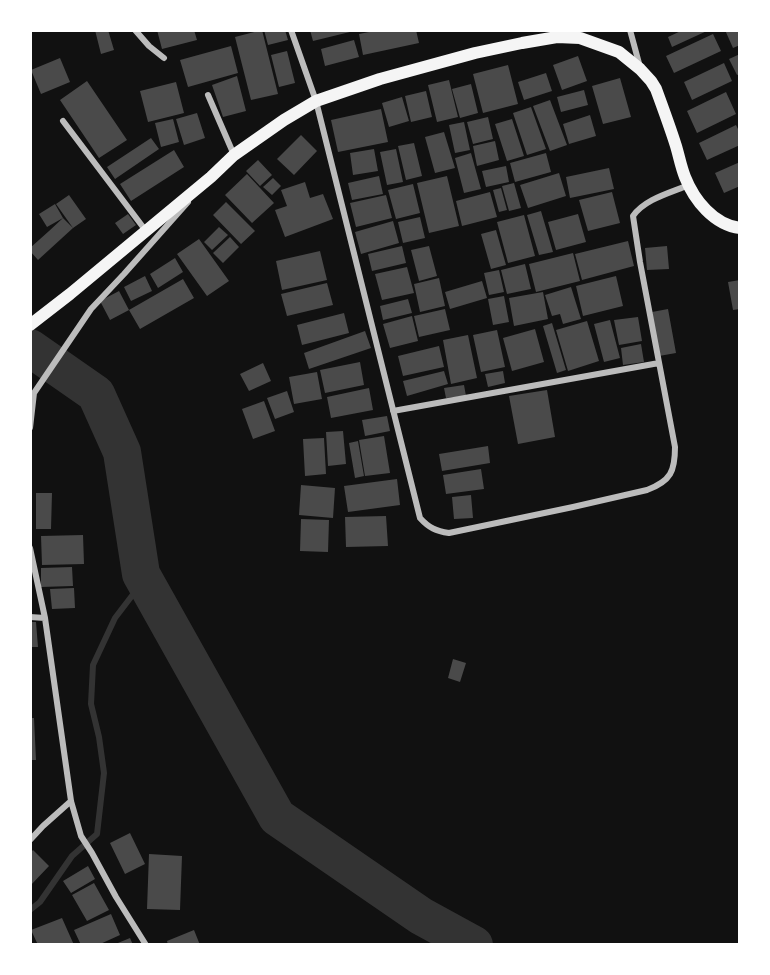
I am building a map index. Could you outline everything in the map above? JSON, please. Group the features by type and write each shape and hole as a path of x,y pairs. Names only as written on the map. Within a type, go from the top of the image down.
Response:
{"main road":[{"path":"30,325 234,156 284,120 316,101 380,79 475,53 557,37 589,36 619,52 640,69 656,89 684,177 694,196 710,214 725,224 740,228"}],"street":[{"path":"135,30 164,58"},
{"path":"291,30 316,101 420,518 428,526 438,531 449,533 647,490 658,486 672,471 675,447 633,216 652,200 689,185"},
{"path":"630,30 640,69"},
{"path":"208,95 234,156"},
{"path":"63,121 146,231"},
{"path":"30,428 32,393 91,309 211,177"},
{"path":"393,411 659,363"},
{"path":"30,548 45,618 71,801 81,836 146,945"},
{"path":"30,617 45,618"},
{"path":"30,840 71,801"}],"building":[{"path":"95,30 108,30 114,50 101,54"},
{"path":"157,30 194,30 197,40 162,49"},
{"path":"262,30 278,94 251,100 235,37"},
{"path":"264,30 285,30 288,40 268,45"},
{"path":"310,30 353,30 354,31 313,41"},
{"path":"379,30 416,30 419,43 363,55 359,34"},
{"path":"683,30 709,30 672,47 668,37"},
{"path":"725,30 740,30 740,45 733,48"},
{"path":"713,34 721,51 674,73 666,56"},
{"path":"354,40 359,57 325,66 321,49"},
{"path":"231,46 238,73 188,87 180,60"},
{"path":"287,51 295,83 279,87 271,55"},
{"path":"740,54 740,74 737,75 729,59"},
{"path":"578,56 587,81 562,90 553,65"},
{"path":"60,58 70,82 41,94 31,70"},
{"path":"724,63 732,81 692,100 684,82"},
{"path":"508,65 518,104 483,113 473,74"},
{"path":"546,73 552,91 524,100 518,82"},
{"path":"237,76 246,111 223,117 212,85"},
{"path":"620,78 631,117 603,124 592,86"},
{"path":"449,80 458,117 437,122 428,85"},
{"path":"87,81 127,140 99,158 60,100"},
{"path":"176,82 184,113 148,122 140,91"},
{"path":"471,84 478,113 460,118 452,89"},
{"path":"584,90 588,105 561,112 557,97"},
{"path":"426,91 432,117 411,122 405,96"},
{"path":"726,92 736,114 697,133 687,111"},
{"path":"402,97 409,121 389,127 382,103"},
{"path":"550,100 567,145 550,151 533,106"},
{"path":"531,107 546,149 527,155 513,113"},
{"path":"381,109 388,142 338,152 331,120"},
{"path":"197,113 205,138 184,145 176,119"},
{"path":"590,115 596,136 569,144 563,124"},
{"path":"488,117 493,139 473,144 467,122"},
{"path":"173,119 179,142 161,147 155,123"},
{"path":"512,119 524,156 507,161 495,124"},
{"path":"464,122 470,150 455,153 449,125"},
{"path":"736,125 740,133 740,145 707,160 699,143"},
{"path":"444,132 455,168 435,173 425,137"},
{"path":"301,135 317,151 294,175 277,159"},
{"path":"151,138 159,149 115,179 107,167"},
{"path":"495,141 499,160 477,166 473,146"},
{"path":"414,143 422,176 406,180 398,146"},
{"path":"374,149 378,171 353,175 350,153"},
{"path":"396,149 403,182 387,185 380,152"},
{"path":"174,150 184,167 131,201 120,184"},
{"path":"471,153 481,189 464,193 455,158"},
{"path":"546,153 551,172 515,182 510,163"},
{"path":"258,160 272,175 260,186 246,171"},
{"path":"740,162 740,186 724,193 715,173"},
{"path":"506,166 509,182 486,187 482,171"},
{"path":"609,168 614,189 570,198 566,177"},
{"path":"559,173 566,196 528,208 520,185"},
{"path":"247,174 274,203 252,223 225,195"},
{"path":"379,176 383,194 352,200 348,183"},
{"path":"447,176 459,226 429,233 417,183"},
{"path":"273,178 281,186 272,195 263,187"},
{"path":"305,182 310,198 323,194 333,219 285,237 275,210 287,206 281,190"},
{"path":"514,183 521,208 509,211 502,186"},
{"path":"413,184 420,213 396,219 388,190"},
{"path":"501,188 507,210 499,212 493,190"},
{"path":"490,192 497,217 462,226 456,201"},
{"path":"612,192 620,223 588,231 579,200"},
{"path":"69,195 86,219 73,228 56,204"},
{"path":"386,195 392,218 356,227 350,203"},
{"path":"226,202 255,231 241,244 213,215"},
{"path":"55,204 63,218 47,227 39,214"},
{"path":"541,211 553,252 539,255 527,215"},
{"path":"128,214 136,225 123,234 115,223"},
{"path":"578,214 586,242 556,250 548,222"},
{"path":"524,215 535,256 508,263 497,222"},
{"path":"420,217 425,238 403,243 398,222"},
{"path":"63,218 73,228 38,260 30,251 30,248"},
{"path":"393,221 399,243 361,254 355,232"},
{"path":"219,227 228,235 212,250 204,242"},
{"path":"496,230 506,265 491,269 481,234"},
{"path":"230,237 239,247 223,263 213,253"},
{"path":"199,239 229,281 207,296 177,254"},
{"path":"628,241 634,266 582,280 575,254"},
{"path":"402,246 406,263 372,271 368,254"},
{"path":"429,246 437,276 419,281 411,250"},
{"path":"667,246 669,269 647,270 645,248"},
{"path":"320,251 327,280 282,290 276,261"},
{"path":"573,253 580,281 536,292 529,264"},
{"path":"175,258 183,272 158,288 150,274"},
{"path":"525,264 531,289 507,294 501,270"},
{"path":"407,267 414,293 382,300 375,274"},
{"path":"499,270 504,292 489,295 484,273"},
{"path":"145,276 152,291 131,301 124,287"},
{"path":"616,276 623,306 583,316 576,286"},
{"path":"439,278 445,306 420,312 414,284"},
{"path":"183,279 194,298 140,329 129,310"},
{"path":"740,280 740,309 733,310 728,282"},
{"path":"482,281 487,298 450,309 445,292"},
{"path":"327,283 333,305 287,316 281,294"},
{"path":"571,287 581,319 563,324 560,314 552,316 545,295"},
{"path":"119,291 129,310 110,320 100,301"},
{"path":"543,292 548,319 514,326 509,298"},
{"path":"504,296 509,322 493,325 488,299"},
{"path":"408,299 412,313 383,320 380,306"},
{"path":"445,309 450,330 419,337 414,316"},
{"path":"668,309 676,353 659,356 652,312"},
{"path":"344,313 349,333 302,345 297,325"},
{"path":"412,316 418,341 390,348 383,324"},
{"path":"638,317 642,341 619,345 614,320"},
{"path":"610,320 620,358 604,362 594,324"},
{"path":"587,321 599,361 568,371 556,330"},
{"path":"552,323 566,370 557,373 543,326"},
{"path":"535,329 544,362 512,371 503,338"},
{"path":"497,330 505,367 481,372 473,335"},
{"path":"365,331 371,348 309,369 304,353"},
{"path":"468,335 477,378 451,384 443,340"},
{"path":"641,344 644,362 623,365 621,348"},
{"path":"439,346 444,367 403,376 398,356"},
{"path":"360,362 364,385 325,393 320,370"},
{"path":"263,363 271,381 249,391 240,374"},
{"path":"444,371 448,384 407,396 403,381"},
{"path":"503,371 505,383 488,387 485,374"},
{"path":"317,372 322,399 294,404 289,377"},
{"path":"464,385 466,396 446,398 444,388"},
{"path":"369,388 373,410 331,418 327,397"},
{"path":"547,390 555,437 518,444 509,396"},
{"path":"287,391 294,412 275,419 267,398"},
{"path":"264,401 275,431 253,439 242,409"},
{"path":"387,416 390,431 365,436 362,420"},
{"path":"343,431 346,464 328,466 326,432"},
{"path":"384,436 390,473 365,476 359,440"},
{"path":"324,438 326,474 305,476 303,439"},
{"path":"358,441 364,476 355,478 349,443"},
{"path":"488,446 490,463 442,471 439,454"},
{"path":"481,469 484,489 446,494 443,475"},
{"path":"397,479 400,505 348,512 344,486"},
{"path":"301,485 335,488 333,518 299,515"},
{"path":"36,493 52,493 51,529 36,529"},
{"path":"471,495 473,518 454,519 452,497"},
{"path":"386,516 388,546 346,547 345,517"},
{"path":"301,519 329,520 328,552 300,551"},
{"path":"83,535 84,564 42,565 41,536"},
{"path":"72,567 73,586 41,587 41,568"},
{"path":"74,588 75,608 52,609 50,589"},
{"path":"30,622 36,622 38,647 30,647"},
{"path":"453,659 466,663 460,682 448,678"},
{"path":"30,718 34,718 36,760 30,760"},
{"path":"130,833 145,864 125,874 110,843"},
{"path":"33,850 49,866 30,886 30,853"},
{"path":"149,854 182,856 180,910 147,909"},
{"path":"88,866 95,879 71,893 63,881"},
{"path":"94,883 109,910 87,921 72,895"},
{"path":"111,914 120,935 98,945 81,945 74,930"},
{"path":"62,918 74,945 38,945 31,930"},
{"path":"194,930 200,945 168,945 167,941"},
{"path":"130,938 133,945 113,945"}],"waterway":[{"path":"30,348 96,394 122,452 141,574 277,817 421,916 474,945"},
{"path":"30,910 40,902 72,856 97,834 104,773 91,704 93,665 115,618 144,580"}]}
